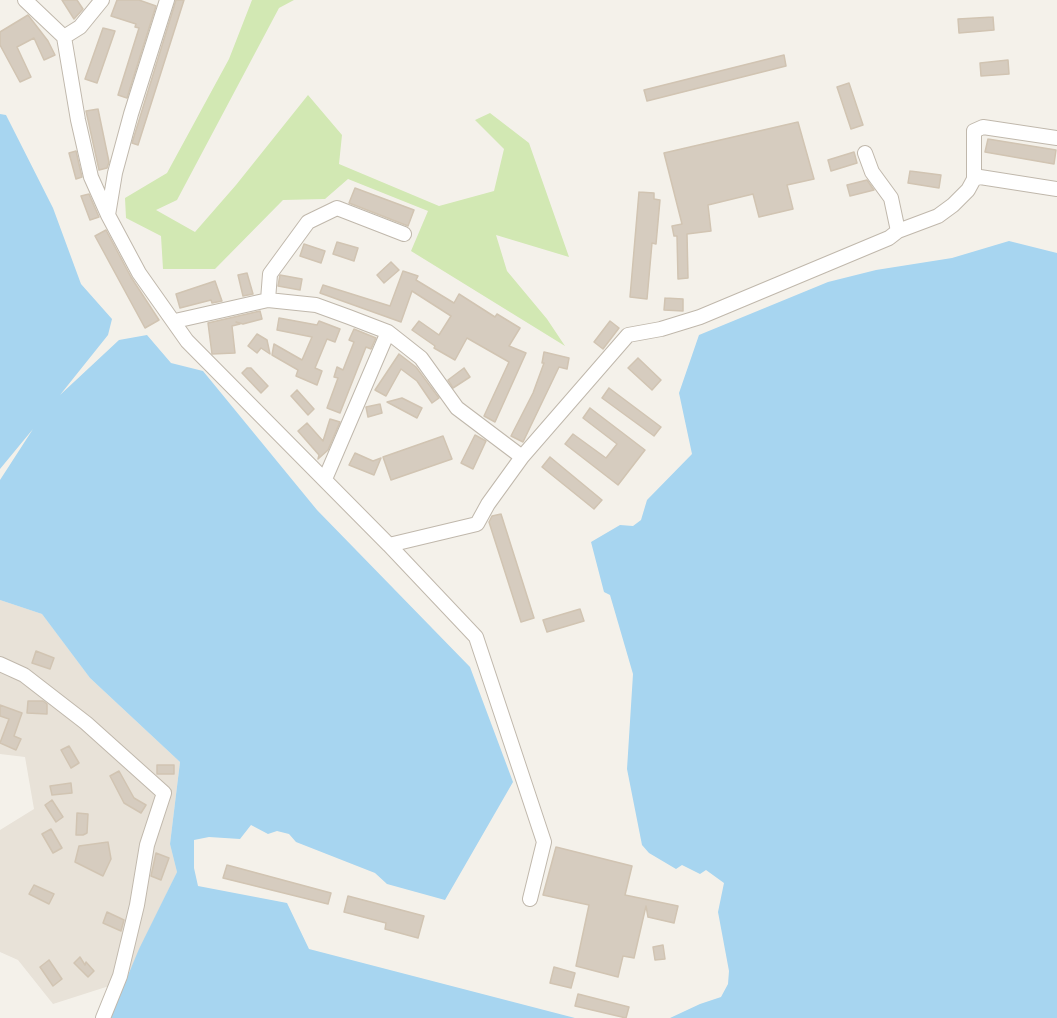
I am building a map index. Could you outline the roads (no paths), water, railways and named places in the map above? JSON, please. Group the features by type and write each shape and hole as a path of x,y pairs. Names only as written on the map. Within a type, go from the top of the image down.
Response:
{"street":[{"path":"25,0 64,37 78,120 91,177 139,273 188,340 476,637 544,842 530,898"},
{"path":"64,37 80,27 102,0"},
{"path":"108,215 115,173 131,114 167,0"},
{"path":"389,545 477,524 488,504 522,457 628,335 662,329 700,317 889,238 898,231 938,216 968,190 974,179 972,141 974,131 983,127 1057,138"},
{"path":"865,153 872,172 891,198 898,231"},
{"path":"974,179 980,177 1057,189"},
{"path":"268,300 270,274 308,222 337,208 404,234"},
{"path":"175,321 268,300 316,305 387,332 421,358 457,408 522,457"},
{"path":"325,479 387,332"},
{"path":"0,664 24,675 86,723 164,793 147,845 137,905 120,976 103,1018"}],"water":[{"path":"0,114 6,115 53,208 81,284 112,319 108,335 60,395 119,340 147,335 171,363 203,371 317,510 470,667 513,782 445,900 387,884 375,873 296,842 289,834 277,831 268,834 251,825 240,839 209,837 194,840 194,868 198,886 287,903 309,949 575,1018 110,1018 139,949 177,872 170,844 180,762 90,678 42,614 0,600 0,480 33,429 0,469"},
{"path":"1009,241 1057,253 1057,1018 670,1018 721,997 728,984 729,971 718,912 724,883 706,870 700,874 682,865 676,869 649,853 642,845 627,769 633,674 610,595 604,592 591,542 620,525 633,526 641,520 647,500 692,454 679,393 699,335 828,282 876,270 952,258"}]}
